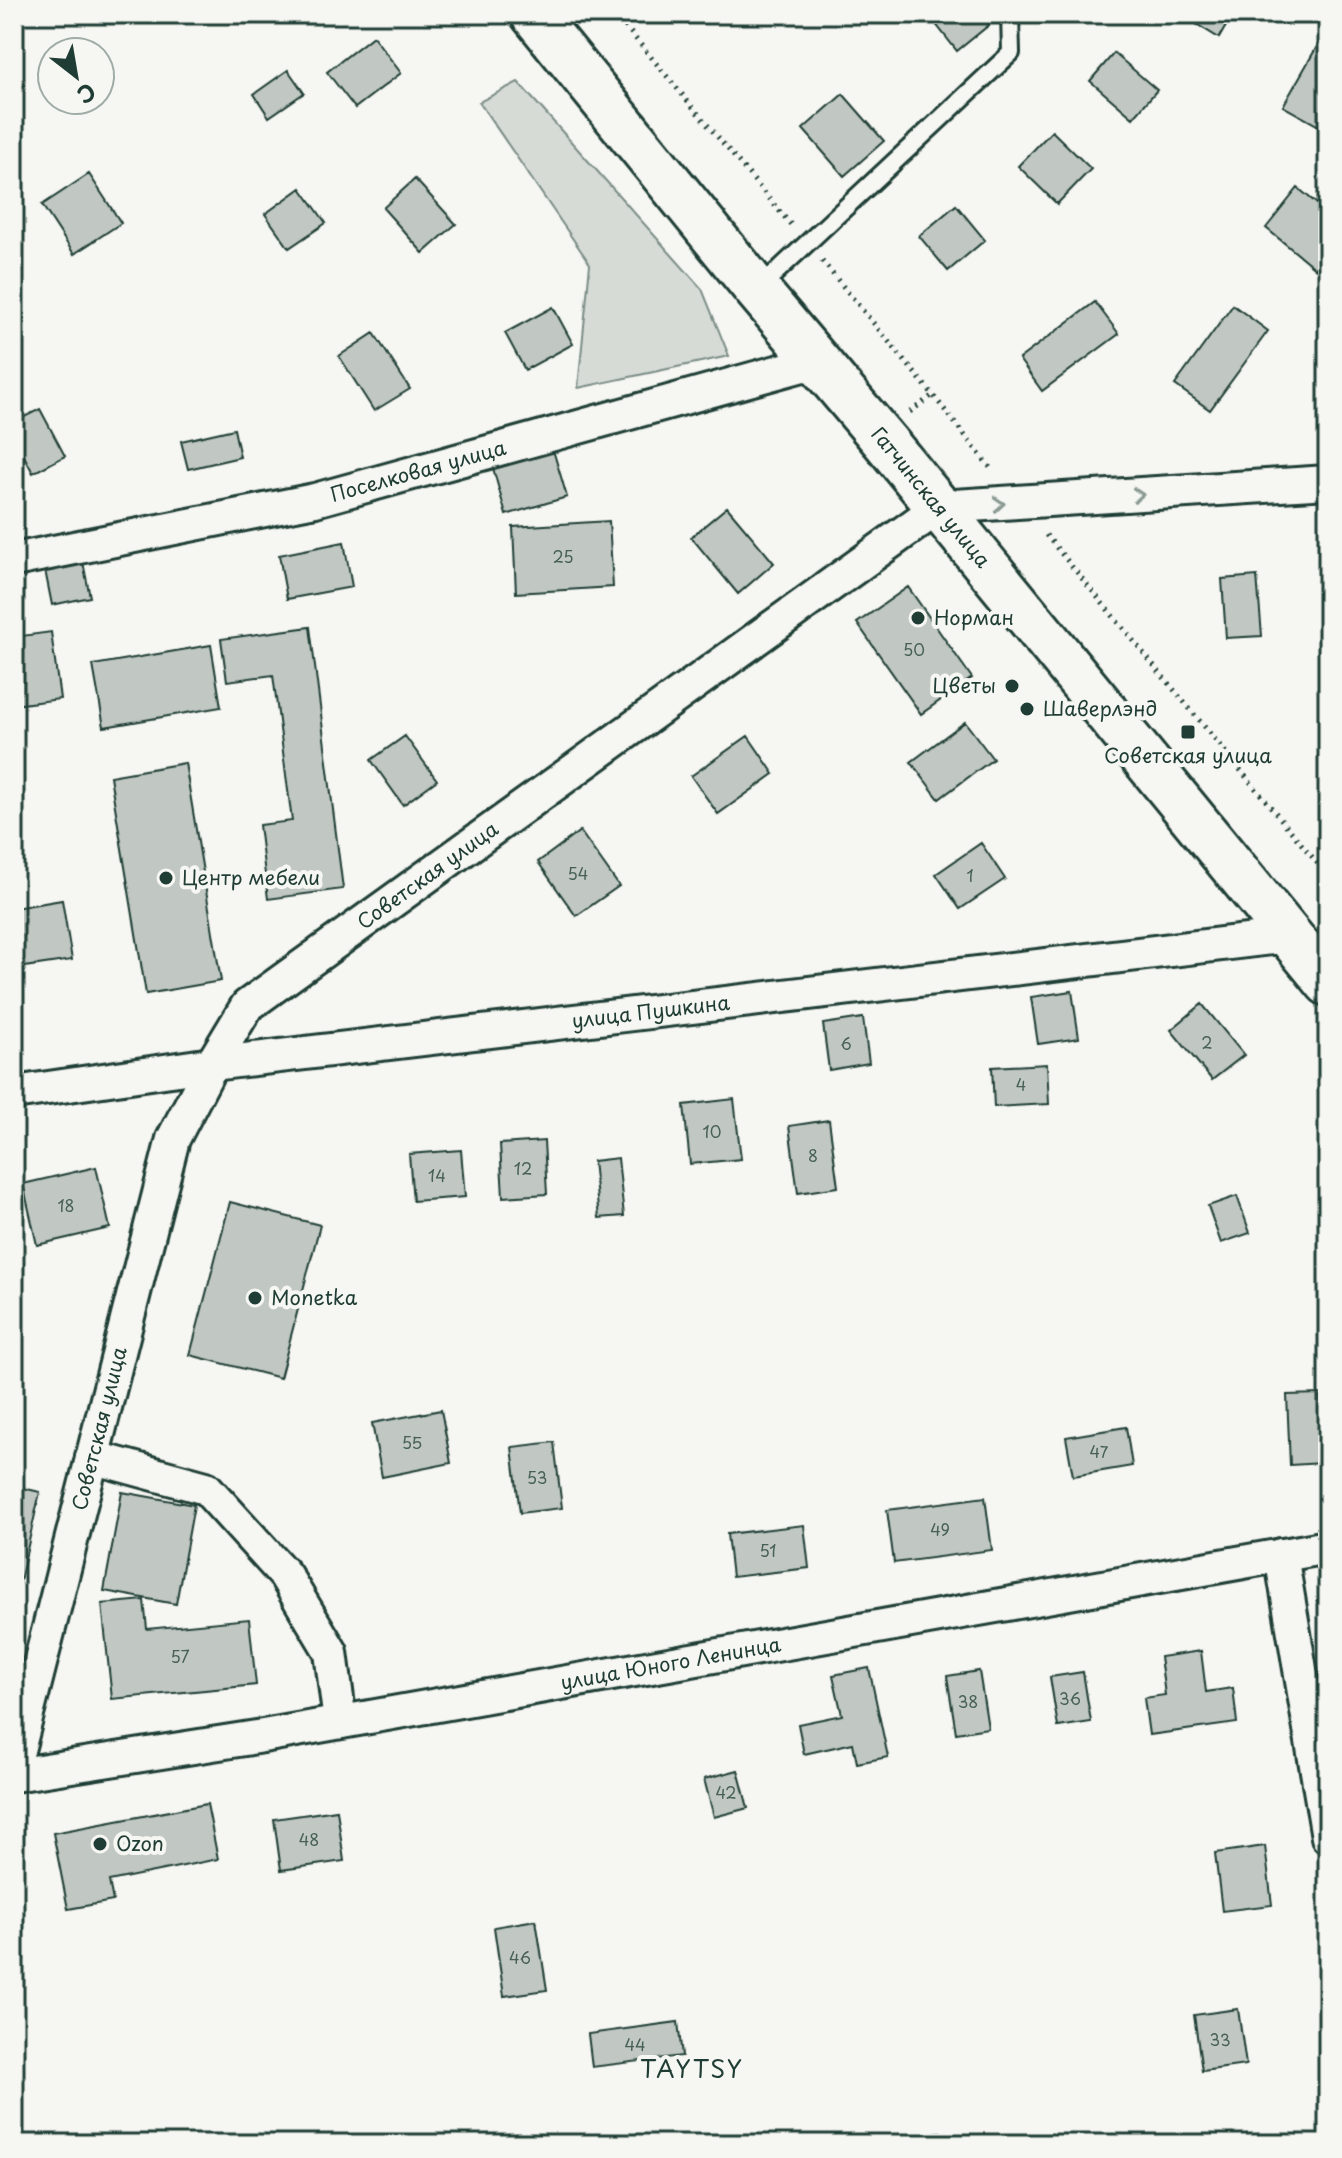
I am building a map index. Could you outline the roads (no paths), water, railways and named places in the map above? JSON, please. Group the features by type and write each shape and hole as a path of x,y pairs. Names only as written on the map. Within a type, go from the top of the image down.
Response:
{"main road":[{"name":"Гатчинская улица","path":"533,14 1328,983"}],"street":[{"name":"Поселковая улица","path":"14,560 315,500 817,361"},
{"path":"939,507 1328,482"},
{"name":"Советская улица","path":"14,1766 173,1139 247,1006 939,507"},
{"name":"улица Пушкина","path":"14,1093 212,1064 1289,936"},
{"path":"92,1457 206,1488 285,1575 331,1652 340,1722"},
{"name":"улица Юного Ленинца","path":"14,1775 340,1722 1328,1547"},
{"path":"1281,1555 1328,1837"}],"lane":[{"path":"757,290 1011,53 1010,14"}],"place":[{"name":"Норман","path":"918,618"},
{"name":"Цветы","path":"1012,686"},
{"name":"Шаверлэнд","path":"1027,709"},
{"name":"Советская улица","path":"1188,732"},
{"name":"Центр мебели","path":"166,878"},
{"name":"Monetka","path":"255,1298"},
{"name":"Ozon","path":"100,1844"}],"district":[{"name":"TAYTSY","path":"692,2070"}]}
